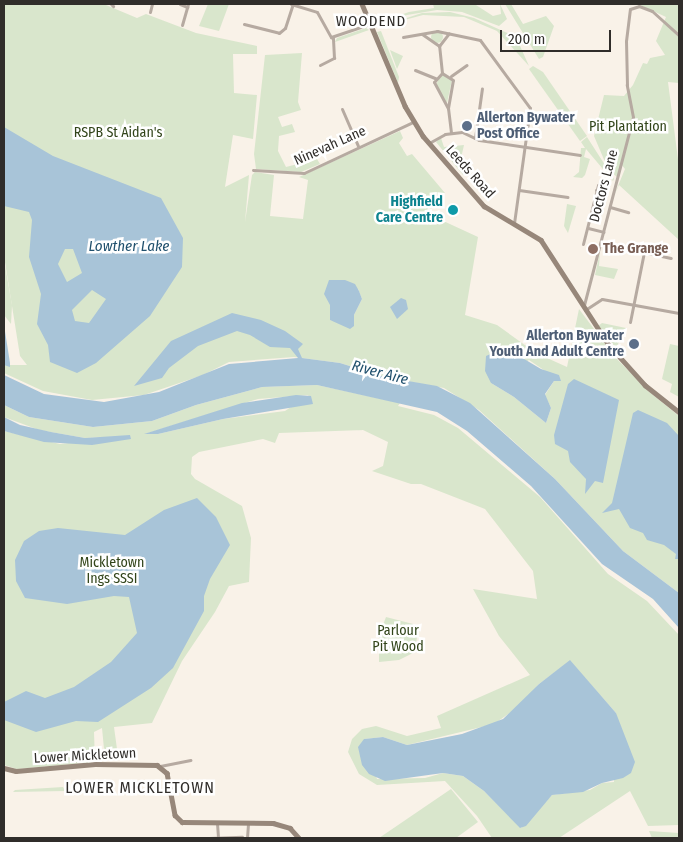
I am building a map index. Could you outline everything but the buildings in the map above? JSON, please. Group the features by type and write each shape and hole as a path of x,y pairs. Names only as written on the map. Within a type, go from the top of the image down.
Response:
{"street":[{"path":"150,12 152,4"},
{"path":"180,4 188,5 182,25"},
{"path":"244,24 280,33 285,28 292,4 318,12 327,35 333,37 387,18"},
{"name":"Leeds Road","path":"362,4 413,122 429,143 484,206 541,240 609,345 645,385 679,412"},
{"name":"Doctors Lane","path":"584,309 633,117 627,85 626,41 630,9 639,6 652,11 679,35"},
{"path":"403,38 437,31 480,40 530,108 514,224"},
{"path":"438,46 450,33"},
{"path":"422,34 438,46 442,73"},
{"path":"320,65 334,58 333,37"},
{"path":"451,76 466,66"},
{"path":"415,70 435,78"},
{"path":"442,73 451,76 454,83 448,108 451,133"},
{"path":"435,78 442,73"},
{"path":"435,78 435,85 448,108"},
{"path":"475,138 482,88"},
{"path":"342,109 358,146"},
{"name":"Ninevah Lane","path":"253,170 298,174 413,122"},
{"path":"429,143 451,133 465,133 475,138 580,154"},
{"path":"583,244 598,185"},
{"path":"519,190 567,197"},
{"path":"596,190 602,192"},
{"path":"610,207 628,212"},
{"path":"588,228 604,232"},
{"path":"614,246 671,258"},
{"path":"630,322 644,252"},
{"path":"584,309 602,299 679,313"},
{"path":"190,760 160,766 169,778 176,818 190,824 248,821 287,827 299,838"},
{"name":"Lower Mickletown","path":"4,768 16,771 106,764 160,766"},
{"path":"247,838 248,821"},
{"path":"217,822 218,838"},
{"path":"209,838 242,837"}],"green space":[{"name":"RSPB St Aidan's","path":"4,4 106,5 137,18 146,14 196,33 257,46 257,54 233,54 234,93 257,95 253,139 233,135 225,187 249,175 245,222 252,175 255,172 274,175 270,216 303,219 308,180 299,177 400,131 403,138 399,143 407,156 412,154 445,193 430,203 426,213 478,237 465,315 497,325 536,353 567,367 579,309 615,357 648,391 679,416 679,593 623,551 555,479 479,410 444,388 385,377 340,363 294,357 229,362 203,375 144,395 92,400 43,391 4,373 4,365 27,365 20,356 4,256","holes":["358,289 362,299 354,315 354,326 330,320 330,305","529,360 560,381 554,381 545,395 551,408 546,423 514,397 491,383"]},
{"path":"208,4 229,4 219,31 199,26"},
{"path":"433,4 476,5 493,16 501,14 500,4 507,19 499,26 462,12 437,10 407,15 381,24 380,22 409,12 434,8"},
{"path":"505,4 511,4 523,24 546,16 554,26 543,57 539,59"},
{"name":"Pit Plantation","path":"638,4 679,4 679,83 668,82 679,167 679,240 619,185 613,198 625,169 621,164 617,177 608,169 594,136 604,95 624,96 633,85 643,63 647,64 650,58 665,55 656,41 666,17"},
{"path":"450,12 474,18 516,37 529,66 497,31 464,17 423,15 382,26 422,13"},
{"path":"366,28 369,30 335,42 337,38"},
{"path":"381,31 399,77 398,83 377,32"},
{"path":"435,31 439,31 443,37 439,43 435,43 431,39 431,35"},
{"path":"390,50 403,56 397,69"},
{"path":"302,53 298,102 301,110 278,117 282,127 292,124 295,132 279,136 278,151 286,167 317,159 320,164 301,172 256,169 254,154 265,55"},
{"path":"533,66 543,72 587,136 580,141 529,69"},
{"path":"441,74 452,80 447,103 436,85"},
{"path":"587,137 614,179 613,181 586,149 584,157 590,159 585,175 582,178 573,177 579,172 581,148 585,148 581,142"},
{"path":"441,138 444,147 464,145 459,167 471,171 463,175 436,142"},
{"path":"567,204 576,206 568,233 564,226"},
{"path":"600,252 599,266 618,269 614,279 595,275"},
{"path":"4,260 12,305 11,324 4,315"},
{"path":"602,323 626,328 616,348 598,326"},
{"path":"670,344 679,346 679,397 670,392 672,384 662,379"},
{"name":"Mickletown Ings SSSI","path":"317,385 400,403 398,406 434,415 458,428 540,497 608,574 647,601 679,635 679,825 648,826 630,791 559,838 492,838 477,816 445,781 377,785 359,774 348,752 352,739 362,729 376,726 407,736 441,728 437,716 530,675 499,636 473,589 537,599 533,571 485,509 421,484 411,484 372,471 383,466 388,442 363,430 279,433 275,443 263,439 199,452 192,457 191,474 195,479 242,506 251,538 249,582 229,586 215,612 182,661 152,723 114,727 117,749 104,749 102,728 94,732 95,762 17,769 4,765 4,431 60,444 130,436 85,438 39,430 4,417 4,405 29,417 93,427 152,421 196,405 262,387","holes":["309,395 285,411 223,419 158,434 145,434 258,399","570,661 616,713 614,782 602,783 590,790 552,795 521,828 484,791 463,776 443,773 425,778 377,779 364,739 383,737 407,745 494,724 517,708 539,684"]},
{"name":"Parlour Pit Wood","path":"386,617 413,624 417,637 415,652 399,660 379,662 379,635"},
{"path":"63,787 65,791 13,792 15,790"},
{"path":"451,789 478,822 456,838 379,838"},
{"path":"649,831 679,833 679,838 652,838"}],"water":[{"name":"Lowther Lake","path":"4,127 53,156 161,198 183,238 182,267 150,316 96,363 77,373 50,362 48,345 37,324 41,294 29,257 32,220 29,212 4,206","holes":["65,249 73,249 82,273 67,282 58,264","92,290 106,299 89,323 75,321 72,310"]},
{"path":"329,280 345,280 355,284 359,291 362,299 354,315 354,326 350,329 330,320 330,305 324,294"},
{"path":"401,298 406,300 408,309 397,319 390,307"},
{"path":"232,313 261,320 285,331 303,344 298,349 302,358 340,363 385,377 437,386 470,403 555,479 623,551 679,593 679,628 653,599 602,564 531,486 467,431 437,412 317,385 262,387 196,405 152,421 93,427 29,417 4,405 4,375 44,394 104,402 159,392 229,364 298,358 290,348 270,347 250,335 237,331 198,346 169,368 162,378 134,386 171,341"},
{"path":"4,325 10,363 10,367 4,365"},
{"path":"495,352 514,353 541,369 559,375 561,381 554,381 545,394 551,408 546,423 514,397 491,383 485,371 486,356"},
{"path":"574,379 619,400 603,483 595,481 585,494 586,479 570,462 568,451 555,444 554,435 568,384"},
{"path":"296,395 311,396 313,404 223,419 158,434 144,434 242,403"},
{"path":"638,410 667,423 679,436 679,559 675,559 676,554 664,545 647,540 643,533 630,528 619,509 602,513 612,503 633,413"},
{"path":"4,417 20,425 85,438 130,435 131,439 92,445 44,442 4,431"},
{"path":"197,498 216,517 230,545 210,579 204,596 204,611 173,668 151,688 98,722 76,721 36,732 4,720 4,702 26,691 45,698 74,687 111,662 137,633 129,597 114,596 67,604 25,598 16,581 15,560 24,541 39,531 58,528 125,535 164,510"},
{"path":"570,660 616,713 635,762 631,773 623,778 602,783 583,792 552,795 526,826 520,828 484,791 463,776 443,773 385,781 369,774 362,765 358,747 364,739 383,737 407,745 462,734 503,719 539,684"}],"place":[{"name":"Allerton Bywater Post Office","path":"467,126"},
{"name":"Highfield Care Centre","path":"453,210"},
{"name":"The Grange","path":"593,249"},
{"name":"Allerton Bywater Youth And Adult Centre","path":"634,344"}],"district":[{"name":"WOODEND","path":"371,22"},
{"name":"LOWER MICKLETOWN","path":"140,788"}],"water label":[{"name":"River Aire","path":"380,373"}]}
